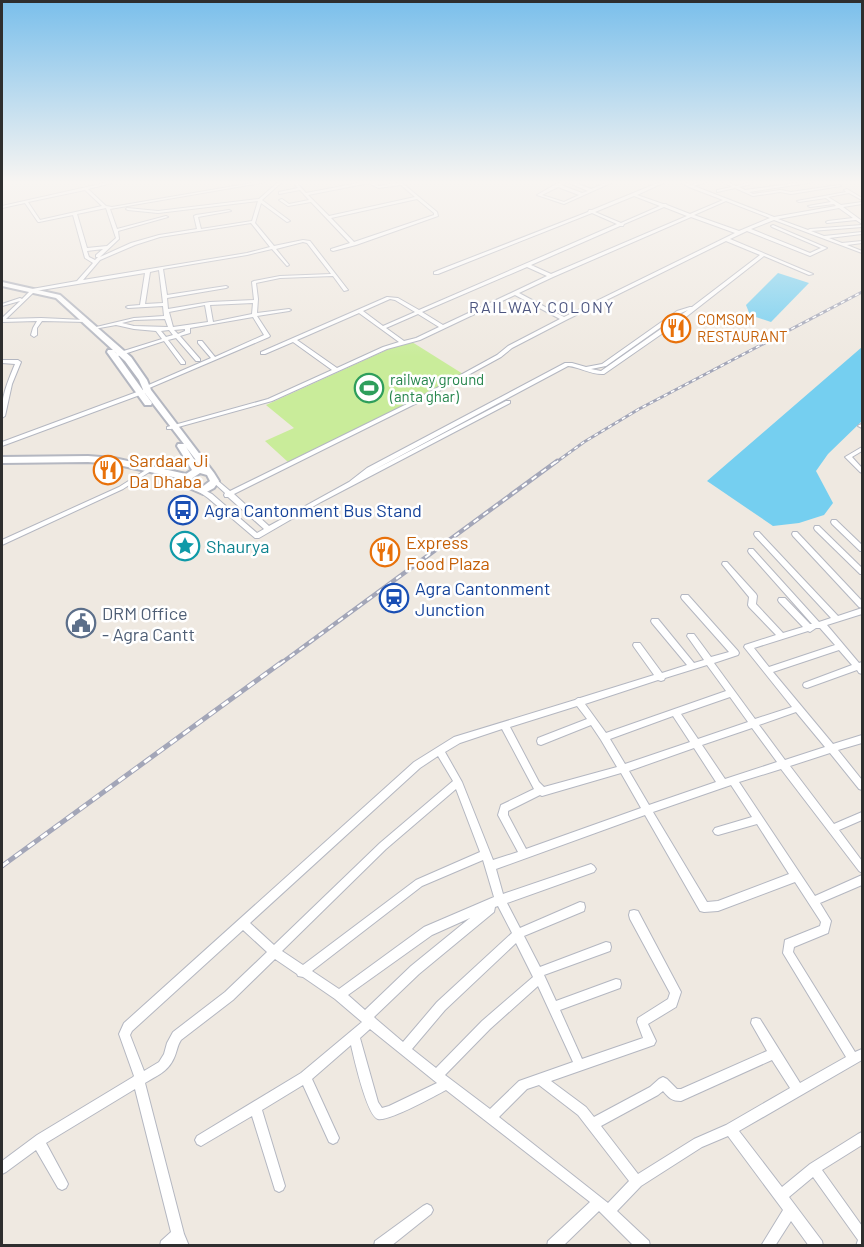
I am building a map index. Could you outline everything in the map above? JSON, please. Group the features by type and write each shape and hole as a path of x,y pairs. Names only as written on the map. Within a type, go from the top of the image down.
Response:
{"street":[{"path":"82,240 89,260 95,262 144,240"},
{"path":"79,282 95,262 95,258 116,240"},
{"path":"268,240 287,265"},
{"path":"350,240 354,244"},
{"path":"333,250 365,240"},
{"path":"436,273 517,240"},
{"path":"382,328 588,240"},
{"path":"171,427 267,401 402,342 414,340 633,240"},
{"path":"227,495 417,401 500,356 510,347 564,319 726,240"},
{"path":"727,240 811,274"},
{"path":"774,240 809,255 825,248 807,240"},
{"path":"832,240 862,250"},
{"path":"2,320 34,290 308,242 346,290"},
{"path":"842,244 862,242"},
{"path":"85,250 109,246"},
{"path":"2,460 88,459 149,470 186,480 210,496 256,536 352,482 376,473 574,364 598,374 602,373 764,254"},
{"path":"529,266 551,276"},
{"path":"160,268 166,314 171,329 198,360"},
{"path":"142,306 148,270"},
{"path":"2,444 145,390 267,336 256,321 254,314 256,301 254,283 256,281 280,277 334,275"},
{"path":"2,285 43,292 82,321 118,355"},
{"path":"164,297 226,287"},
{"path":"516,293 564,319"},
{"path":"2,305 26,296"},
{"path":"263,353 384,299 392,298 443,327"},
{"path":"94,328 207,304 256,301"},
{"path":"128,307 165,304"},
{"path":"207,304 211,323"},
{"path":"586,368 603,365 679,312 694,306"},
{"path":"115,323 130,327 171,329 289,310"},
{"path":"358,311 402,342"},
{"path":"34,335 41,319"},
{"path":"2,320 82,321 94,328 118,355 171,427 227,495 268,529"},
{"path":"118,355 188,333 187,326"},
{"path":"157,328 183,363"},
{"path":"293,340 336,370"},
{"path":"200,342 214,359"},
{"path":"634,344 640,347"},
{"path":"2,362 18,362 9,384 2,416"},
{"path":"2,381 9,384"},
{"path":"171,427 197,471 212,477"},
{"path":"862,449 848,457 862,471"},
{"path":"2,466 92,465 149,470"},
{"path":"2,543 121,488 149,470"},
{"path":"186,480 197,471"},
{"path":"200,490 205,490 212,477"},
{"path":"834,522 862,549"},
{"path":"817,528 862,572"},
{"path":"757,534 837,619"},
{"path":"795,534 862,605"},
{"path":"750,551 817,626"},
{"path":"725,564 753,596 752,605 782,637"},
{"path":"685,597 735,653"},
{"path":"782,600 841,646 861,667 807,685"},
{"path":"166,1245 181,1240 139,1079 124,1034 126,1029 417,765 457,740 578,701 661,678 748,647 862,611"},
{"path":"655,621 693,667"},
{"path":"691,636 754,725 862,868"},
{"path":"636,645 661,678"},
{"path":"768,671 841,646"},
{"path":"748,647 862,786"},
{"path":"604,736 731,693"},
{"path":"578,701 604,736 704,907 710,909 797,876"},
{"path":"524,854 503,815 504,808 540,791 622,769 798,708"},
{"path":"675,712 723,784"},
{"path":"541,741 592,721"},
{"path":"506,726 540,791"},
{"path":"490,866 733,780 862,739"},
{"path":"440,751 458,782 486,854 497,901 518,934 539,975 580,1066"},
{"path":"553,1245 637,1182 698,1143 730,1129 860,1055 788,953 789,944 793,940 826,927 826,921 733,780"},
{"path":"2,1168 38,1141 163,1066 172,1054 173,1041 177,1036 230,996 383,846 458,782"},
{"path":"832,829 862,816"},
{"path":"718,831 759,819"},
{"path":"303,972 419,883 486,854"},
{"path":"339,995 428,931 497,901 591,869"},
{"path":"814,901 862,880"},
{"path":"201,1140 305,1077 354,1037 415,970 497,901"},
{"path":"404,1050 441,1006 518,934 580,907"},
{"path":"491,1116 518,1089 649,1042 642,1022 672,1003 676,992 634,915"},
{"path":"243,923 274,952 339,995 404,1050 491,1116 604,1207 644,1245"},
{"path":"354,1037 373,1105 379,1114 390,1112 442,1080 483,1025 539,975 606,947"},
{"path":"554,1007 616,984"},
{"path":"756,1023 797,1089"},
{"path":"592,1124 654,1091 663,1083 674,1095 681,1095 775,1053"},
{"path":"305,1077 333,1138"},
{"path":"541,1080 577,1106 637,1182"},
{"path":"255,1107 279,1186"},
{"path":"730,1129 817,1245"},
{"path":"781,1196 814,1168 862,1138"},
{"path":"38,1141 62,1184"},
{"path":"814,1168 862,1236"},
{"path":"380,1245 427,1210"},
{"path":"768,1245 790,1211"}],"green space":[{"name":"railway ground (anta ghar)","path":"412,342 463,374 288,462 265,441 294,428 266,405 400,344"}],"water":[{"path":"778,273 809,283 771,322 750,315 746,305"},
{"path":"862,347 862,421 828,454 816,471 833,503 824,515 799,523 773,526 707,481"}],"railway":[{"path":"555,463 584,442 639,409 862,292"},
{"path":"280,664 557,461"},
{"path":"2,866 282,662"}],"place":[{"name":"COMSOM RESTAURANT","path":"676,328"},
{"name":"railway ground (anta ghar)","path":"369,388"},
{"name":"Sardaar Ji Da Dhaba","path":"108,470"},
{"name":"Agra Cantonment Bus Stand","path":"183,510"},
{"name":"Shaurya","path":"185,546"},
{"name":"Express Food Plaza","path":"385,552"},
{"name":"Agra Cantonment Junction","path":"394,598"},
{"name":"DRM Office - Agra Cantt","path":"81,623"}],"district":[{"name":"RAILWAY COLONY","path":"542,306"}]}
